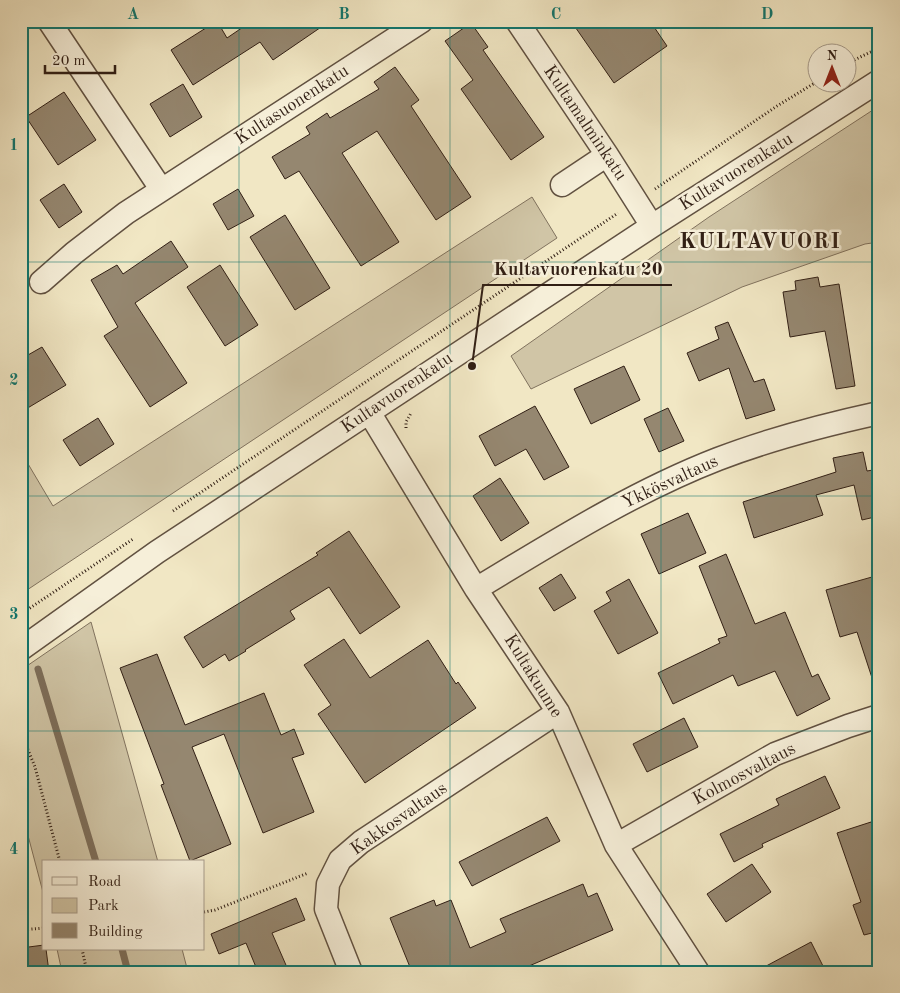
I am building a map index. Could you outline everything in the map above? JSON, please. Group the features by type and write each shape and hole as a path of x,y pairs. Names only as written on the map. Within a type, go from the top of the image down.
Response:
{"street":[{"path":"49,21 161,189"},
{"name":"Kultasuonenkatu","path":"41,282 89,241 161,189 422,21"},
{"name":"Kultamalminkatu","path":"517,21 652,226"},
{"name":"Kultavuorenkatu","path":"21,649 157,552 652,226 879,81"},
{"path":"562,185 607,155"},
{"name":"Kultakuume","path":"370,412 476,589 558,712 616,845 698,972"},
{"name":"Ykkösvaltaus","path":"476,589 569,533 637,496 703,465 805,430 879,413"},
{"name":"Kakkosvaltaus","path":"351,972 326,909 328,884 340,860 361,842 558,712"},
{"name":"Kolmosvaltaus","path":"616,845 775,754 879,716"}],"path":[{"path":"858,58 879,48"},
{"path":"169,514 776,106 808,87"},
{"path":"21,614 136,536"},
{"path":"21,732 35,767 59,860"},
{"path":"205,912 215,910 340,860"},
{"path":"21,930 42,928"},
{"path":"82,950 87,972"}],"green space":[{"path":"879,106 879,242 865,244 742,287 531,389 511,356 709,217"},
{"path":"532,197 557,238 21,594 21,452 53,506"},
{"path":"91,622 157,860 42,860 42,888 21,809 21,670"},
{"path":"57,950 182,950 188,972 62,972"}],"building":[{"path":"217,21 227,38 252,21 330,21 273,60 260,42 193,85 171,50"},
{"path":"571,21 650,21 667,46 614,83"},
{"path":"471,23 488,47 483,50 544,137 511,160 461,89 473,80 445,41"},
{"path":"395,67 419,100 411,106 471,197 436,220 377,131 342,153 399,242 361,266 299,171 285,179 272,157 310,134 306,127 327,113 330,118 379,89 374,82"},
{"path":"183,84 202,117 170,137 150,104"},
{"path":"64,92 96,140 58,165 26,117"},
{"path":"64,184 82,212 59,228 40,200"},
{"path":"238,189 254,216 228,230 213,204"},
{"path":"285,215 330,288 295,310 250,237"},
{"path":"171,241 188,267 135,303 187,383 150,407 104,336 118,327 91,280 117,265 123,274"},
{"path":"220,265 258,325 225,346 187,287"},
{"path":"818,277 820,287 839,284 855,386 836,389 825,331 790,337 783,292 796,290 795,281"},
{"path":"728,322 754,382 764,379 775,410 746,419 729,368 699,381 687,353 719,339 715,327"},
{"path":"42,347 66,385 21,412 21,359"},
{"path":"624,366 640,400 591,424 574,389"},
{"path":"535,406 569,467 544,480 526,449 495,466 479,436"},
{"path":"668,408 684,441 659,452 644,419"},
{"path":"98,418 114,444 80,466 63,440"},
{"path":"863,452 867,471 879,469 879,516 862,520 854,485 816,495 823,515 754,538 743,502 836,472 833,458"},
{"path":"500,478 529,523 501,541 473,496"},
{"path":"688,513 706,553 659,574 641,534"},
{"path":"349,531 400,607 360,634 329,587 290,611 295,619 246,651 229,661 225,654 203,668 184,637 318,555 316,553"},
{"path":"726,554 755,624 785,612 812,677 818,674 830,699 797,716 775,671 738,686 733,675 673,704 658,673 720,643 718,639 727,636 699,566"},
{"path":"561,574 576,598 554,611 539,588"},
{"path":"879,575 879,687 875,687 857,632 840,637 826,590"},
{"path":"629,579 658,633 618,654 594,611 611,601 606,592"},
{"path":"344,639 370,678 428,640 456,684 458,682 476,708 365,783 318,714 331,705 304,665"},
{"path":"157,654 185,725 264,693 281,735 294,729 304,754 292,758 314,812 263,833 224,734 192,747 231,844 190,860 161,785 164,784 120,668"},
{"path":"684,718 698,747 647,772 633,744"},
{"path":"825,776 840,808 762,844 763,847 734,862 720,834 779,805 776,799"},
{"path":"547,817 560,841 472,886 459,862"},
{"path":"871,822 879,845 879,944 876,944 872,933 864,935 853,905 861,902 837,833"},
{"path":"752,864 771,892 726,922 707,894"},
{"path":"583,884 588,897 597,893 613,930 515,972 412,972 390,918 434,900 436,906 451,900 470,948 506,932 500,919"},
{"path":"296,898 305,920 272,933 289,972 258,972 246,943 219,954 211,934"},
{"path":"811,942 826,972 755,972"},
{"path":"42,945 42,950 46,950 49,972 21,972 21,948"}],"waterway":[{"path":"38,669 95,860"},
{"path":"122,950 128,972"}],"place":[{"name":"Kultavuorenkatu 20","path":"472,366"}],"district":[{"name":"KULTAVUORI","path":"760,242"}]}
